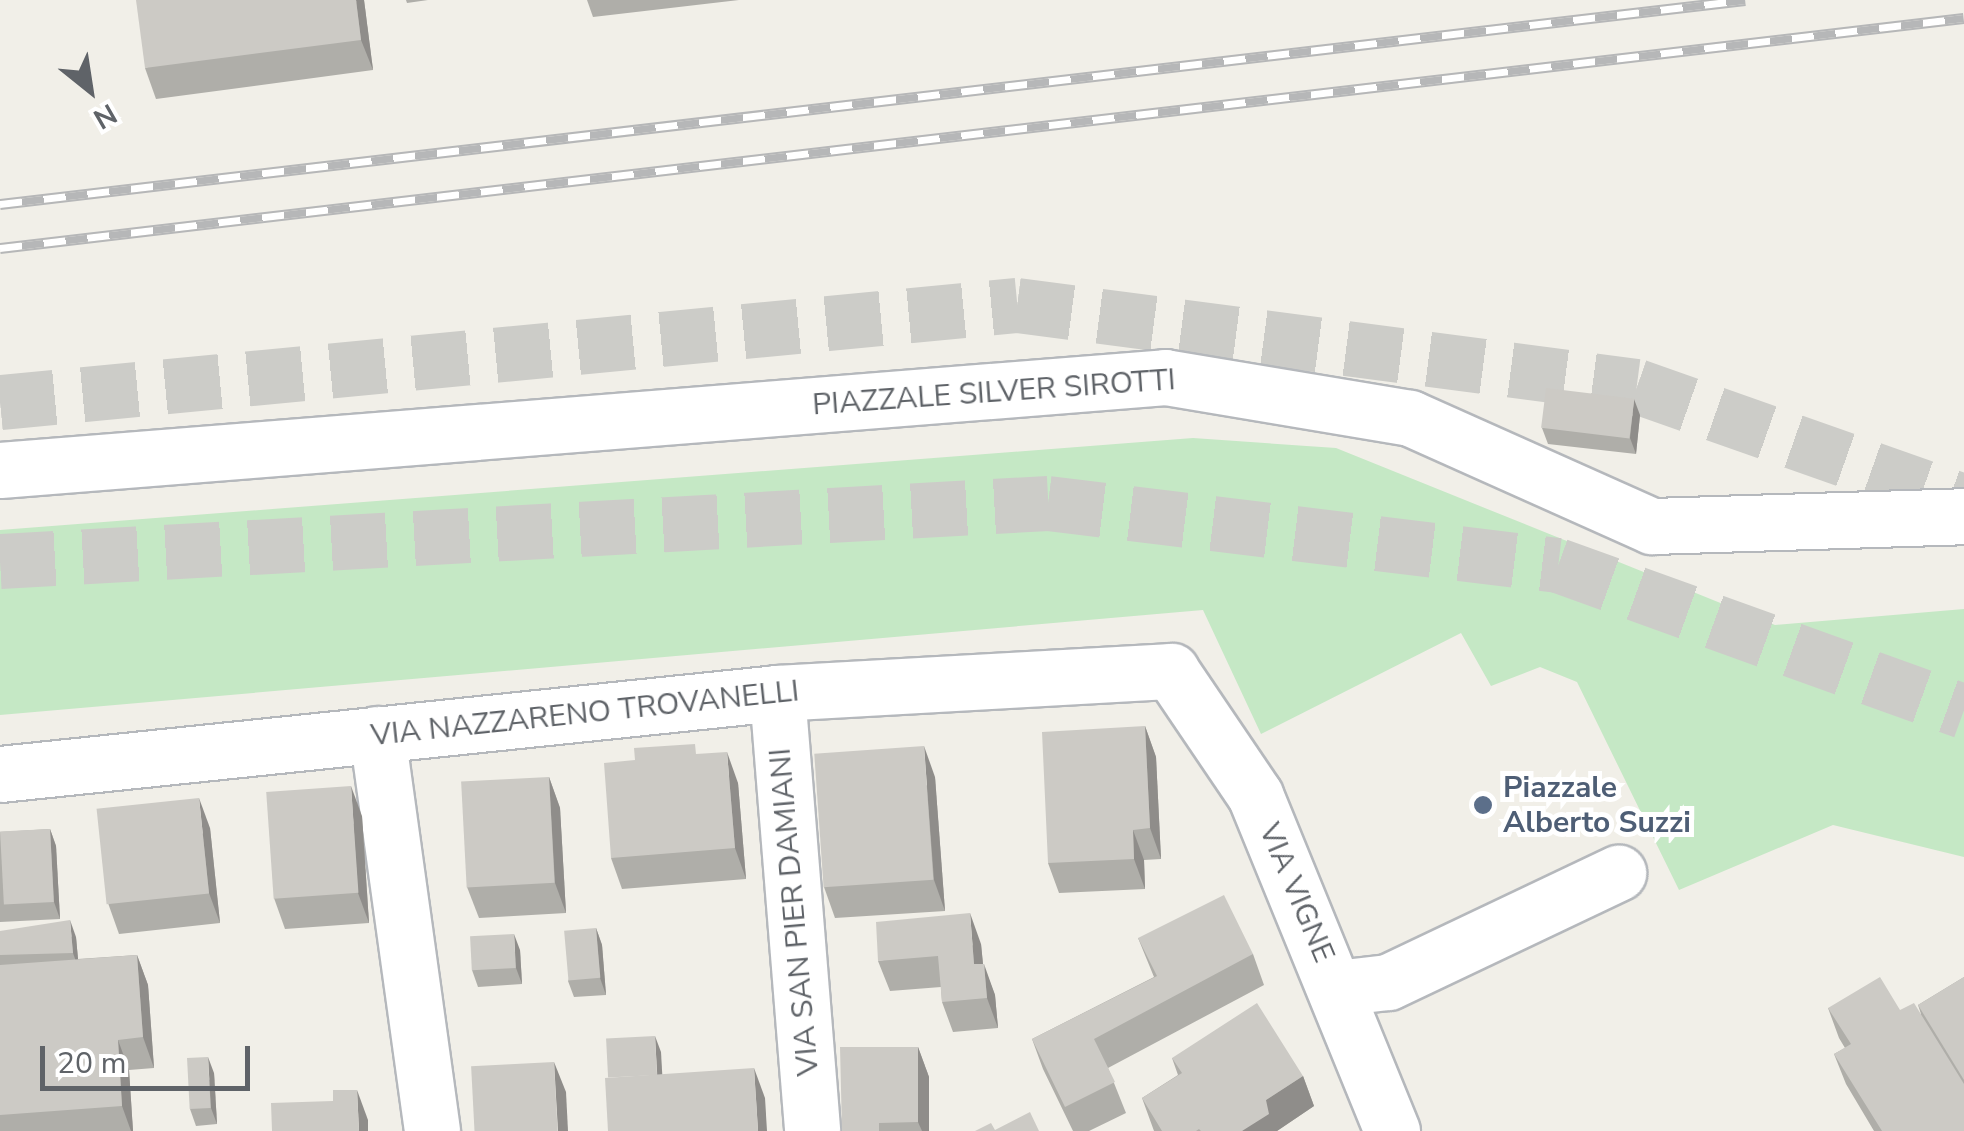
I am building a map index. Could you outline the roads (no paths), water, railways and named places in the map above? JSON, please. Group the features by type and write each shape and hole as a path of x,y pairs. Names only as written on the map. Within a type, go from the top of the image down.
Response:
{"street":[{"name":"PIAZZALE SILVER SIROTTI","path":"0,470 1165,376 1410,418 1652,526 1964,516"},
{"name":"VIA NAZZARENO TROVANELLI","path":"0,774 778,693 1172,671"},
{"name":"VIA VIGNE","path":"1172,671 1255,795 1392,1131"},
{"name":"VIA SAN PIER DAMIANI","path":"778,693 812,1131"},
{"path":"378,734 432,1131"},
{"path":"1336,988 1388,982 1618,873"}],"tunnel":[{"path":"0,402 1017,305 1637,386 1964,501"},
{"path":"0,561 1048,503 1558,565 1964,711"}],"railway":[{"path":"0,204 1745,0"},
{"path":"0,248 1964,18"}],"place":[{"name":"Piazzale Alberto Suzzi","path":"1483,805"}]}
